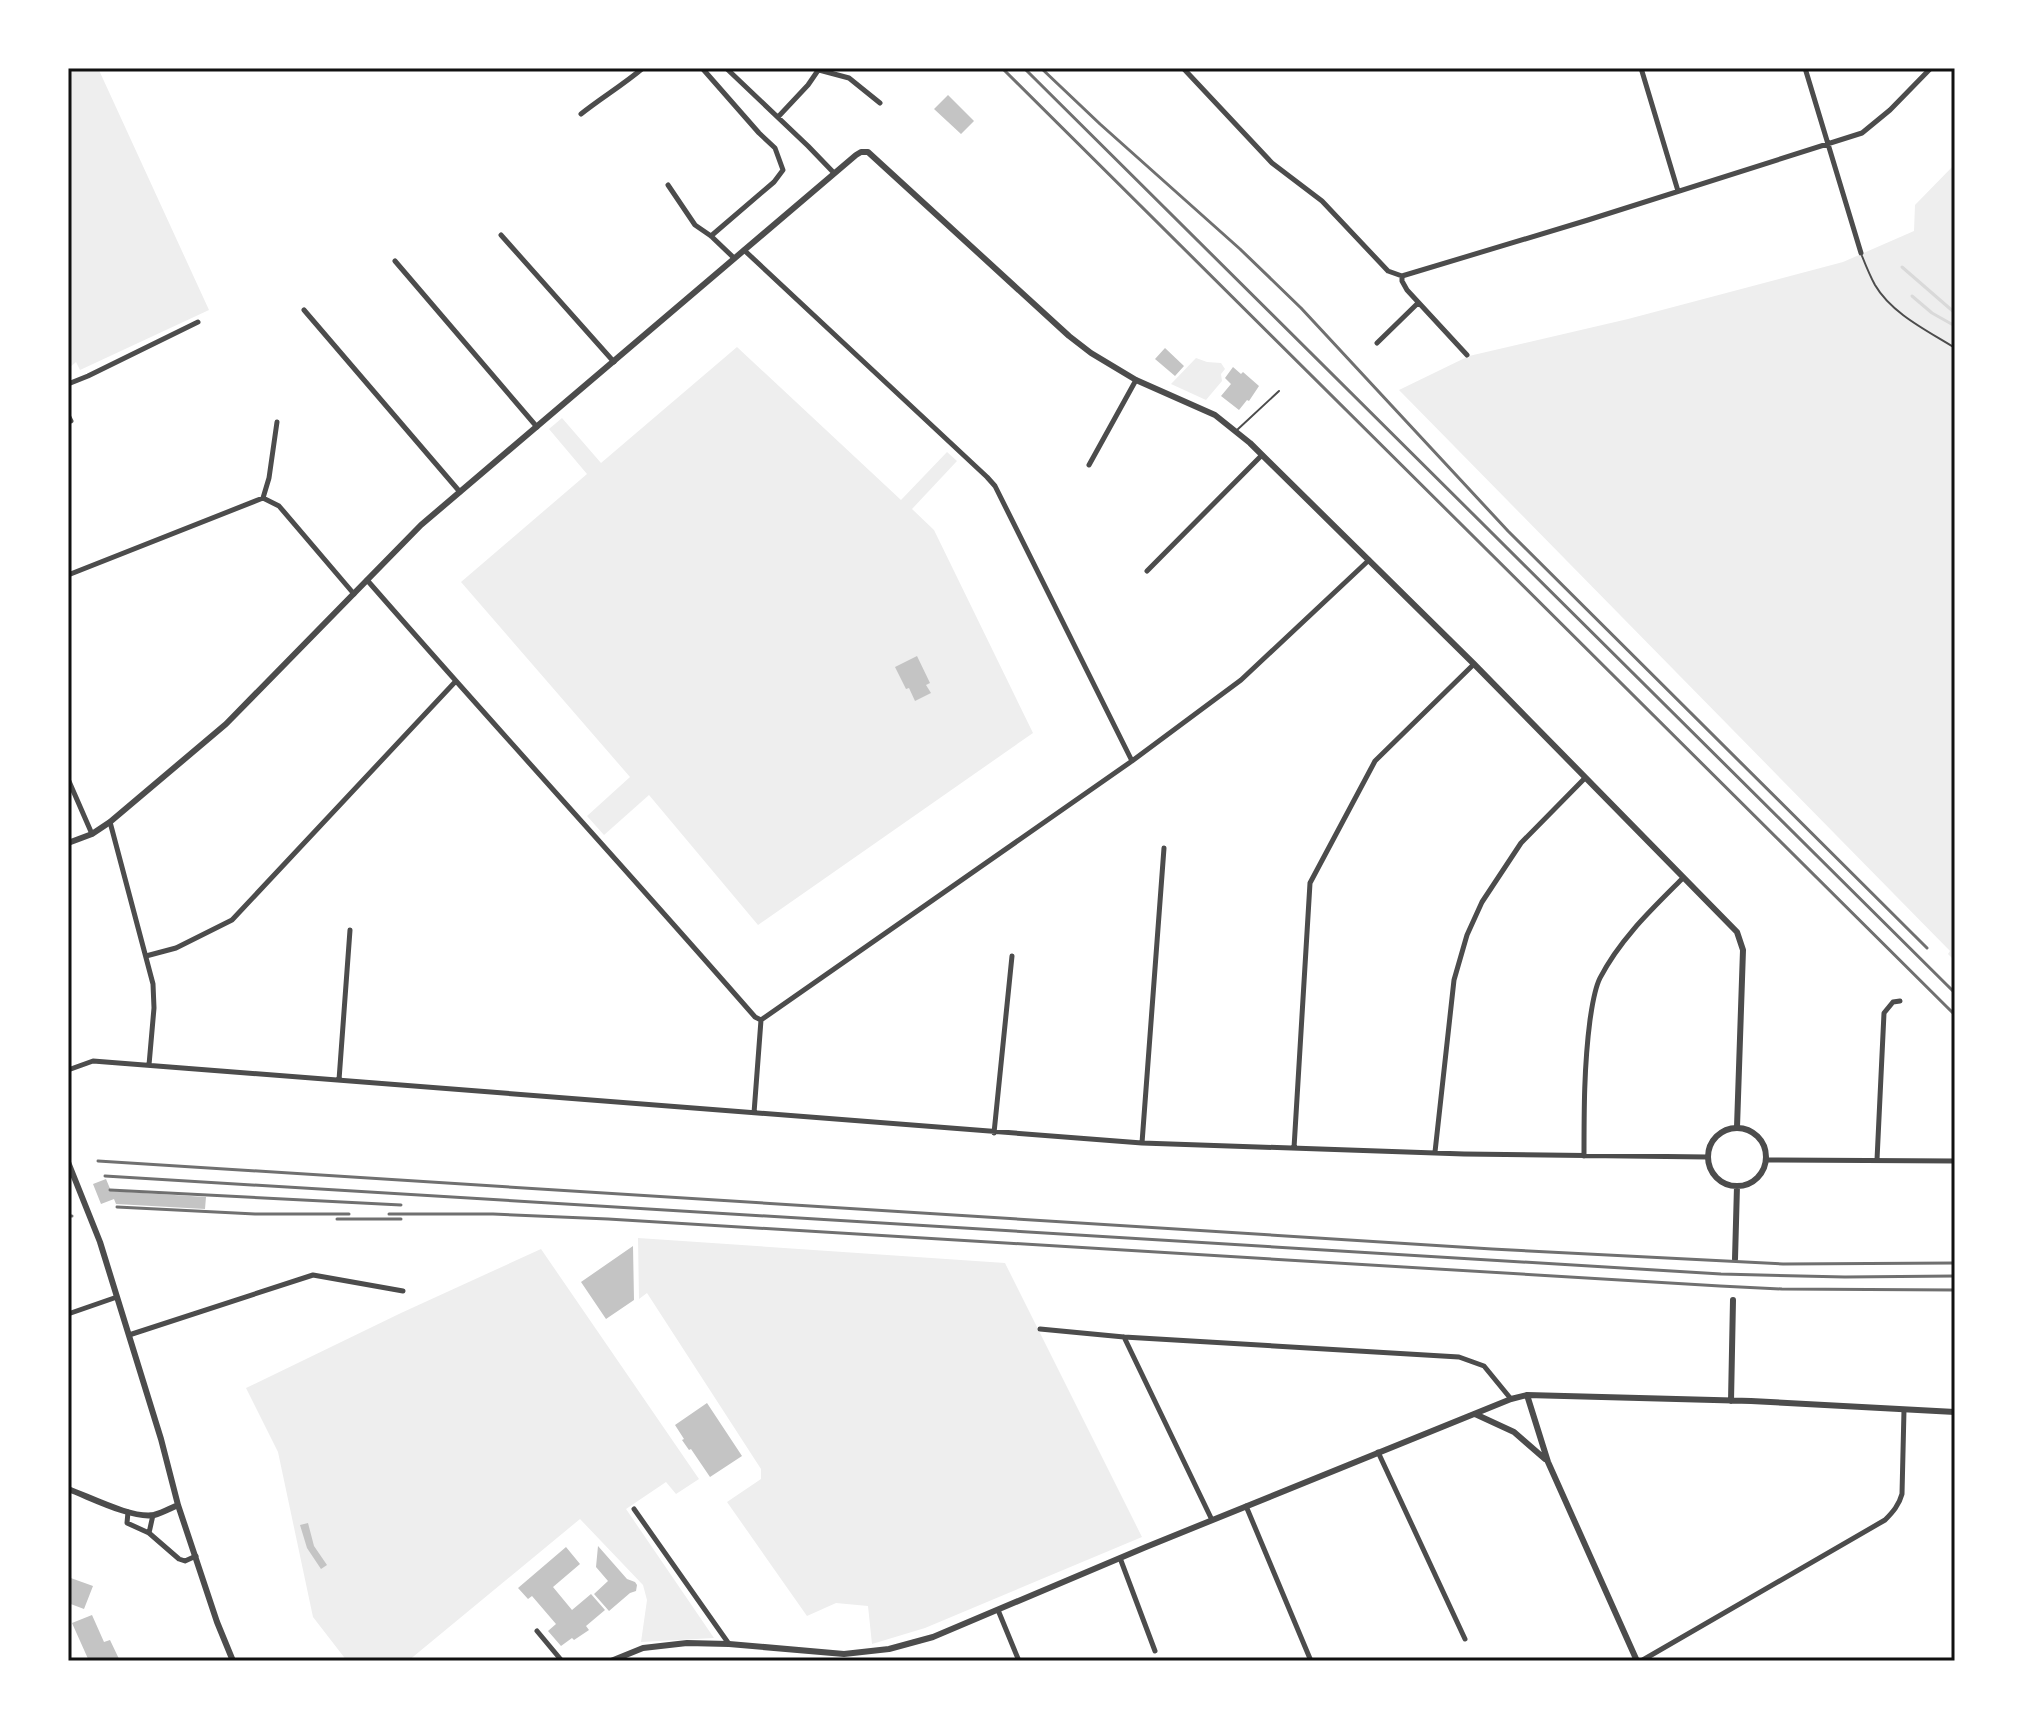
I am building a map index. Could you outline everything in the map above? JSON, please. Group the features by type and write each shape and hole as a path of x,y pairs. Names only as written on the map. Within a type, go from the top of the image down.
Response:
{"street":[{"path":"581,114 643,68"},
{"path":"702,68 775,148 783,170 774,182 711,236"},
{"path":"726,68 834,173"},
{"path":"1183,68 1272,163 1322,201 1388,271 1402,276 1862,133 1890,110 1927,70"},
{"path":"1641,68 1678,191"},
{"path":"1805,68 1861,253"},
{"path":"778,117 819,69 849,78 880,103"},
{"path":"68,843 92,834 110,822 226,724 421,525 861,152 872,154 1091,353 1136,380 1215,415 1236,431 1474,664 1737,932 1743,950 1737,1127"},
{"path":"668,185 695,225 734,258"},
{"path":"501,235 614,362"},
{"path":"744,250 995,486 1132,761"},
{"path":"395,261 537,427"},
{"path":"1402,276 1407,290 1467,355"},
{"path":"1377,343 1418,303"},
{"path":"304,310 460,492"},
{"path":"68,384 198,322"},
{"path":"1089,465 1136,380"},
{"path":"68,415 71,421 68,422"},
{"path":"263,498 277,422"},
{"path":"1147,571 1262,455"},
{"path":"68,575 263,498 279,506 354,594"},
{"path":"761,1020 1132,761 1241,680 1369,560"},
{"path":"367,580 455,682 755,1017 761,1020"},
{"path":"1294,1148 1310,883 1375,761 1474,664"},
{"path":"146,956 176,948 232,920 455,682"},
{"path":"1435,1152 1454,980 1467,935 1482,902 1521,843 1585,778"},
{"path":"68,779 92,834"},
{"path":"110,822 153,984 149,1065"},
{"path":"1142,1143 1164,848"},
{"path":"1584,1156 1585,1057 1598,981 1627,937 1683,878"},
{"path":"339,1080 350,930"},
{"path":"994,1133 1012,956"},
{"path":"1877,1160 1884,1013 1893,1002 1900,1001"},
{"path":"754,1113 761,1020"},
{"path":"68,1070 93,1061 1142,1143 1707,1157"},
{"path":"1737,1127 1756,1134 1766,1152 1766,1160 1758,1177 1737,1186 1718,1179 1711,1171 1707,1157 1714,1138 1722,1131 1737,1127"},
{"path":"1766,1160 1955,1161"},
{"path":"68,1162 100,1242 161,1439 178,1505 233,1661"},
{"path":"1735,1259 1737,1186"},
{"path":"129,1335 313,1275 403,1291"},
{"path":"68,1314 117,1297"},
{"path":"1731,1401 1733,1300"},
{"path":"1040,1329 1459,1357 1484,1366 1511,1399"},
{"path":"1124,1337 1212,1520"},
{"path":"1527,1395 1548,1462 1639,1661 1885,1520 1899,1503 1902,1494 1904,1410"},
{"path":"611,1661 643,1648 687,1643 844,1654 889,1649 933,1637 1378,1452 1527,1395 1955,1412"},
{"path":"1474,1414 1514,1432 1548,1462"},
{"path":"1378,1452 1465,1639"},
{"path":"68,1489 128,1512 153,1515 178,1505"},
{"path":"1246,1506 1311,1661"},
{"path":"634,1509 729,1644"},
{"path":"128,1512 127,1523 149,1533 179,1559 185,1561 196,1556"},
{"path":"149,1533 153,1515"},
{"path":"1120,1558 1155,1651"},
{"path":"998,1610 1019,1661"},
{"path":"537,1631 562,1661"}],"lane":[{"path":"1861,253 1876,287 1888,301 1911,321 1955,348"},
{"path":"1236,431 1279,391"}],"shaded area":[{"path":"68,68 98,68 209,310 80,370 76,362 68,369"},
{"path":"1955,164 1955,961 1948,954 1950,951 1399,390 1469,356 1628,319 1843,262 1914,231 1915,205"},
{"path":"737,347 901,500 947,452 957,461 912,509 934,530 1033,733 758,925 649,795 604,835 587,816 630,777 461,582 587,474 549,429 562,418 601,463"},
{"path":"1196,358 1221,363 1225,369 1221,374 1222,381 1206,400 1171,384"},
{"path":"638,1238 1005,1263 1142,1537 925,1628 872,1644 868,1606 836,1603 807,1616 727,1502 761,1479 761,1469 647,1293 639,1299"},
{"path":"541,1249 699,1479 676,1494 666,1482 626,1509 714,1638 641,1642 647,1600 643,1585 580,1519 408,1661 347,1661 313,1617 278,1452 246,1388"}],"building":[{"path":"948,95 974,121 961,134 934,109"},
{"path":"1165,348 1184,366 1175,376 1155,359"},
{"path":"1233,367 1259,386 1239,410 1221,396 1231,384 1225,378"},
{"path":"917,656 930,683 926,685 931,693 915,701 895,667"},
{"path":"106,1179 111,1191 206,1197 205,1209 116,1204 114,1199 101,1204 93,1184"},
{"path":"633,1246 634,1300 606,1319 581,1282"},
{"path":"707,1403 742,1456 710,1477 682,1440 675,1425"},
{"path":"308,1523 314,1546 327,1565 321,1569 307,1548 300,1525"},
{"path":"598,1546 627,1579 637,1585 636,1591 609,1611 594,1594 608,1581 596,1567"},
{"path":"566,1547 580,1564 553,1587 572,1610 591,1594 605,1610 586,1626 589,1630 561,1646 548,1631 556,1624 532,1596 528,1599 518,1588"},
{"path":"68,1577 93,1586 84,1609 68,1603"},
{"path":"92,1615 104,1642 110,1640 120,1661 89,1661 72,1623"}],"waterway":[{"path":"1902,267 1955,313"},
{"path":"1912,296 1932,313 1955,326"}],"railway":[{"path":"1002,68 1955,1015"},
{"path":"1024,68 1955,993"},
{"path":"1041,68 1301,308 1508,531 1927,948"},
{"path":"98,1161 1492,1249 1783,1264 1955,1263"},
{"path":"105,1176 1721,1274 1955,1276"},
{"path":"110,1190 401,1205"},
{"path":"117,1207 255,1214 349,1214"},
{"path":"389,1214 608,1219 1720,1286 1955,1290"},
{"path":"337,1219 401,1219"}]}
